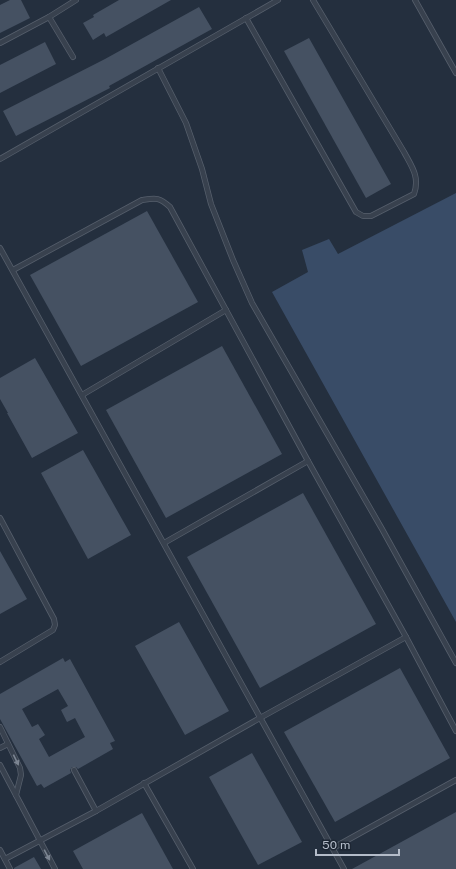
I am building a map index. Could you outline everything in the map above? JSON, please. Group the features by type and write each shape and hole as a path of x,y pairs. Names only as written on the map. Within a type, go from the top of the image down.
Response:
{"lane":[{"path":"0,43 49,17 70,2 76,0"},
{"path":"0,159 278,0"},
{"path":"246,18 356,212 363,216 371,216 414,194 417,186 417,178 404,152 313,0"},
{"path":"415,0 456,74"},
{"path":"49,17 73,57"},
{"path":"158,68 186,123 202,169 211,204 252,303 382,529 456,663"},
{"path":"13,270 142,200 155,198 162,200 170,207 456,731"},
{"path":"0,248 344,869"},
{"path":"82,395 226,310"},
{"path":"164,543 308,461"},
{"path":"0,518 54,619 55,625 53,630 0,662"},
{"path":"5,859 96,811 260,718 406,638"},
{"path":"0,727 20,768 21,776 16,796"},
{"path":"0,748 8,744"},
{"path":"0,765 55,869"},
{"path":"74,770 96,811"},
{"path":"333,848 456,780"},
{"path":"144,783 193,869"},
{"path":"0,850 10,869"}],"water":[{"path":"456,193 456,622 272,292 308,272 302,250 329,239 338,254"}],"building":[{"path":"10,0 21,0 30,18 0,33 0,5"},
{"path":"119,0 171,0 106,37 104,33 93,40 83,23 94,17 93,15"},
{"path":"199,7 212,29 109,86 110,88 16,136 3,111 105,59"},
{"path":"309,38 391,184 366,198 284,51"},
{"path":"45,42 56,64 0,93 0,65"},
{"path":"147,211 198,302 81,366 30,275"},
{"path":"222,346 282,454 166,518 106,410"},
{"path":"35,358 78,433 32,458 0,399 0,378"},
{"path":"83,450 131,535 88,559 41,473"},
{"path":"303,493 376,624 260,688 187,557"},
{"path":"0,551 27,599 0,614"},
{"path":"179,622 229,711 185,735 135,646"},
{"path":"63,658 65,662 70,659 115,741 110,743 113,749 78,769 76,767 72,767 70,770 71,773 44,788 41,784 37,786 0,719 0,694","holes":["58,689 68,706 61,710 67,722 75,718 85,737 49,757 39,739 45,735 38,724 32,727 22,709"]},
{"path":"400,668 450,758 335,822 284,732"},
{"path":"252,753 302,842 258,865 209,777"},
{"path":"456,812 456,869 352,869"},
{"path":"142,813 173,869 83,869 73,851"},
{"path":"34,857 41,869 14,869 14,868"}]}
